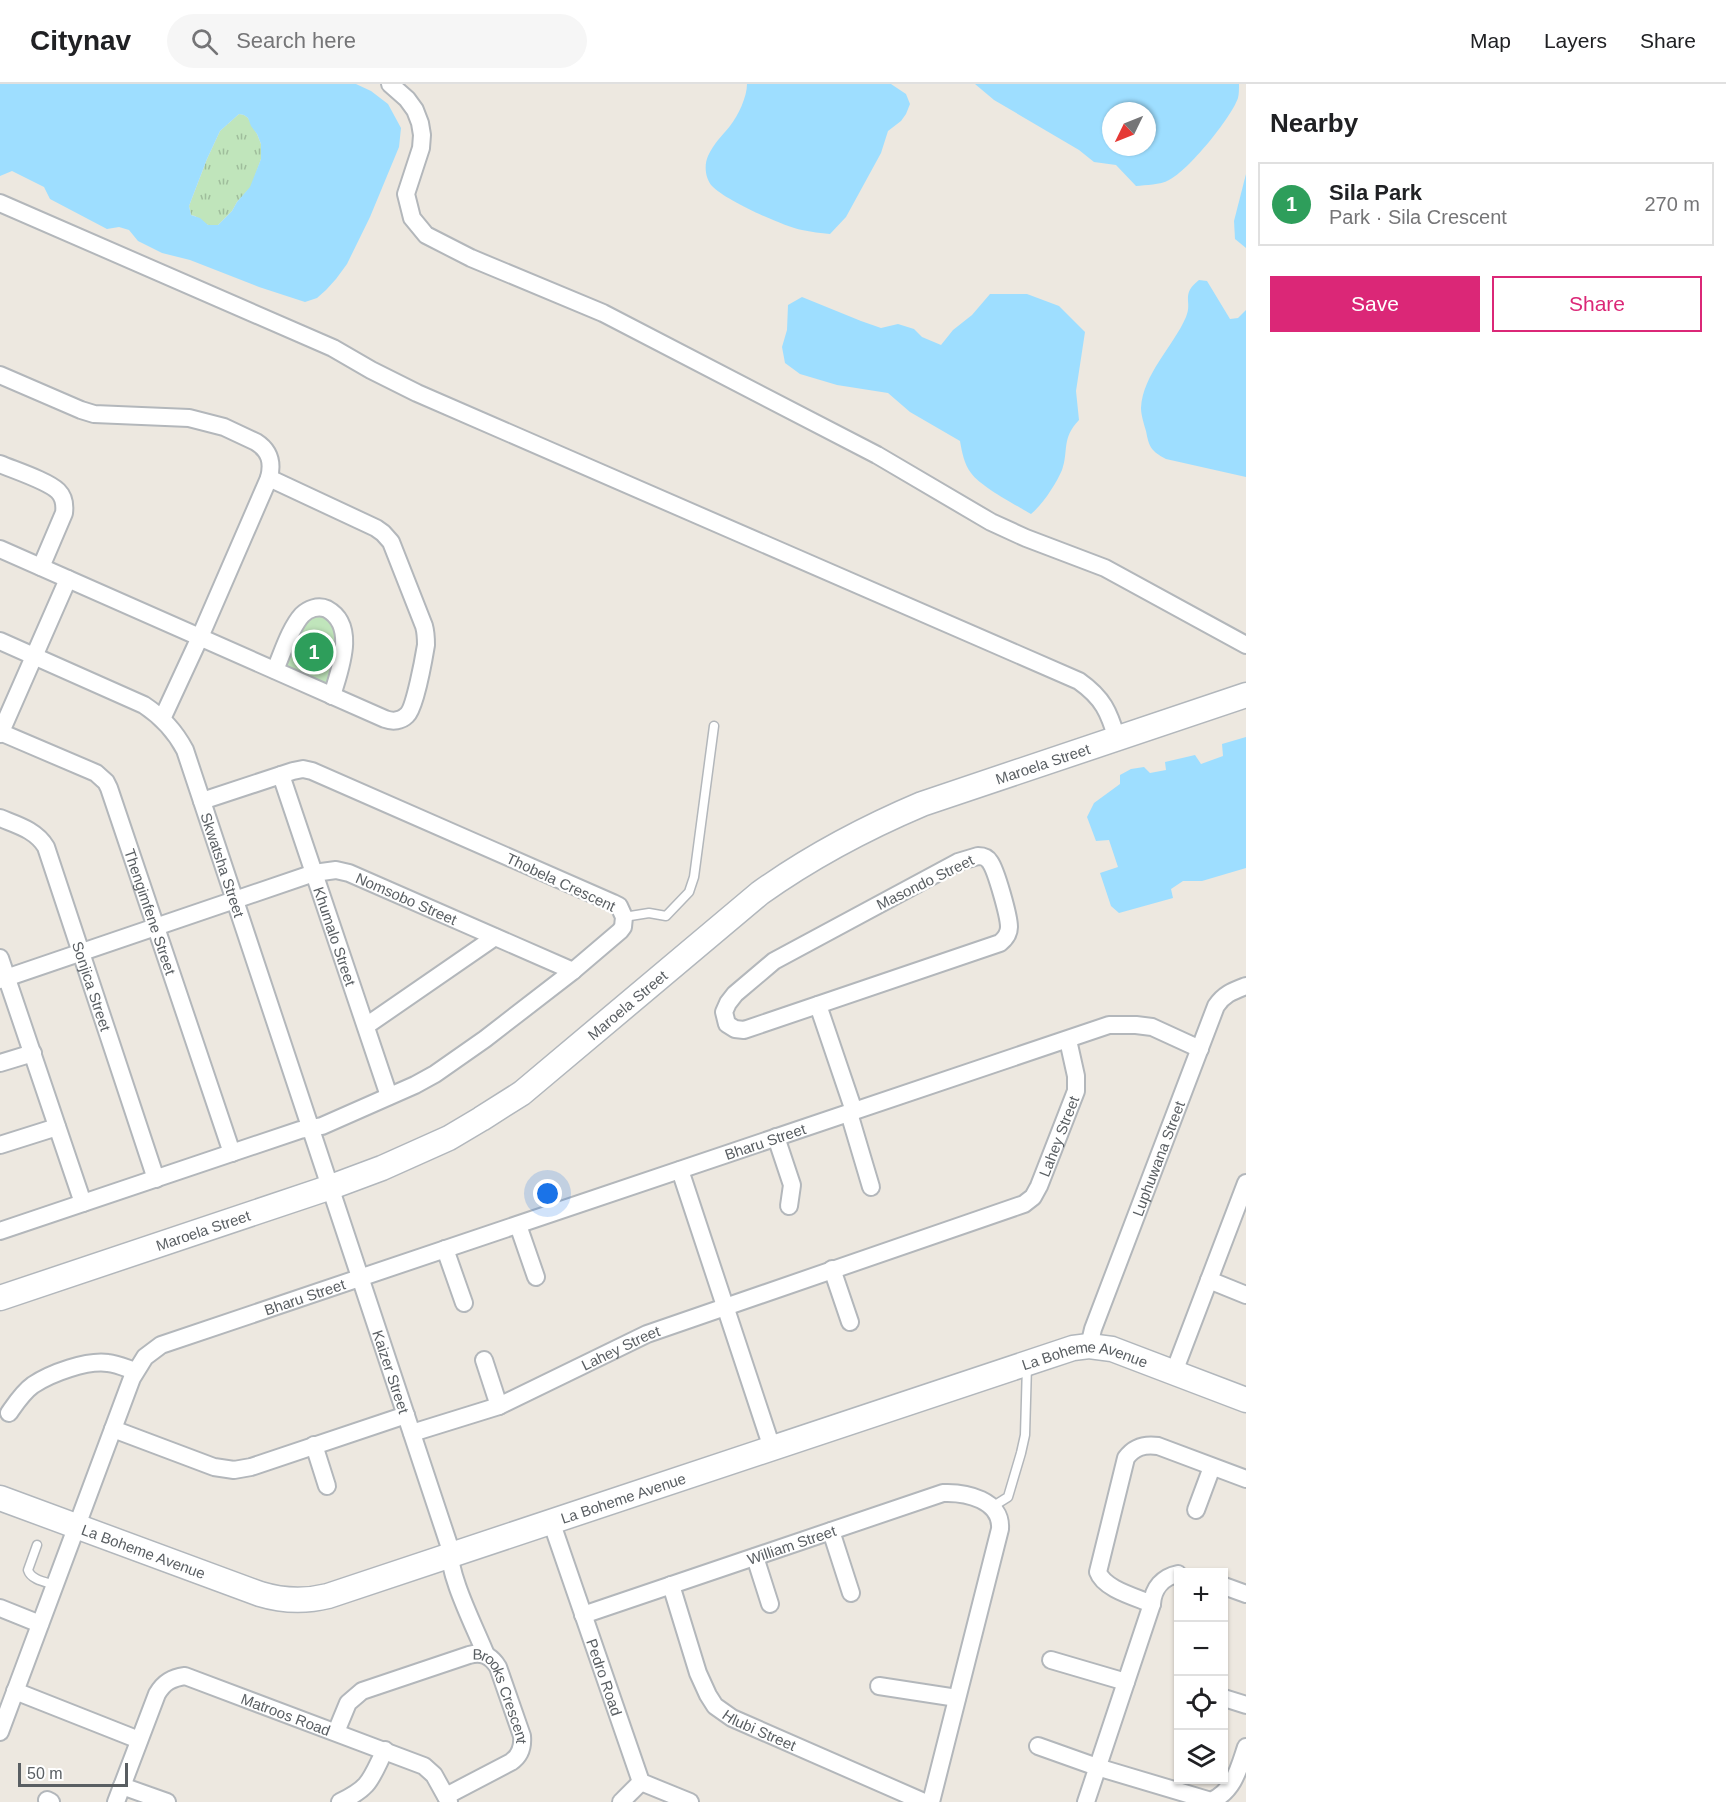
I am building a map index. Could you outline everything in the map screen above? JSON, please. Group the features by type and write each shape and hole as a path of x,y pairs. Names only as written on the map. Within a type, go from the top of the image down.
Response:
{"street":[{"path":"390,84 407,99 420,123 421,148 406,194 412,218 426,235 471,258 603,313 877,455 991,522 1026,538 1106,568 1246,645"},
{"path":"0,203 333,348 417,393 578,461 1079,681 1090,688 1103,703 1111,716 1117,739"},
{"path":"0,375 94,414 189,418 224,427 256,442 266,451 271,462 269,478 162,719"},
{"path":"0,464 50,486 60,492 63,498 64,513 41,567"},
{"path":"0,549 332,696 390,720 404,718 412,708 425,651 426,634 394,548 383,532 376,528 269,478"},
{"path":"0,732 68,579"},
{"path":"275,670 299,619 309,610 323,608 339,620 344,642 343,658 332,696"},
{"name":"Skwatsha Street","path":"0,641 154,711 185,750 331,1187"},
{"name":"Maroela Street","path":"0,1298 331,1187 416,1154 505,1104 538,1080 760,893 836,844 876,823 922,804 1246,695"},
{"name":"Thengimfene Street","path":"0,732 96,773 106,782 232,1153"},
{"name":"Thobela Crescent","path":"0,1231 300,1130 322,1126 415,1085 485,1040 573,971 623,927 624,917 614,903 312,771 297,770 202,801"},
{"name":"Khumalo Street","path":"280,775 390,1096"},
{"name":"Sonjica Street","path":"0,818 37,835 46,847 156,1179"},
{"name":"Masondo Street","path":"978,856 984,856 990,861 1008,918 1009,928 1003,941 818,1005 744,1030 730,1027 724,1017 725,1008 735,994 766,967 783,956 958,862 978,856"},
{"name":"Nomsobo Street","path":"3,979 314,873 336,870 344,871 573,971"},
{"path":"366,1026 495,937"},
{"path":"0,958 3,979 33,1053 83,1203"},
{"name":"Luphuwana Street","path":"1089,1346 1097,1318 1220,1000 1230,992 1246,986"},
{"path":"818,1005 871,1187"},
{"name":"Bharu Street","path":"0,1732 135,1371 151,1352 171,1340 1109,1025 1152,1027 1200,1049"},
{"name":"Lahey Street","path":"412,1433 499,1406 647,1334 1024,1204 1033,1197 1039,1186 1076,1091 1076,1076 1068,1040"},
{"path":"0,1063 33,1053"},
{"path":"0,1145 57,1127"},
{"path":"776,1137 792,1185 789,1206"},
{"path":"680,1170 771,1448"},
{"path":"1174,1372 1209,1280 1243,1202 1246,1183"},
{"name":"Kaizer Street","path":"331,1187 449,1545 452,1571 486,1655"},
{"path":"518,1225 536,1277"},
{"path":"445,1249 464,1303"},
{"path":"832,1269 850,1322"},
{"path":"1209,1280 1246,1295"},
{"name":"La Boheme Avenue","path":"0,1498 260,1594 284,1600 306,1600 328,1596 1063,1350 1089,1346 1112,1349 1246,1400"},
{"path":"484,1360 499,1406"},
{"path":"9,1413 33,1386 79,1365 96,1362 109,1363 135,1371"},
{"path":"113,1429 214,1467 234,1470 251,1467 406,1415"},
{"path":"1152,1604 1110,1586 1102,1581 1098,1572 1123,1463 1133,1450 1151,1445 1246,1479"},
{"path":"314,1446 327,1486"},
{"path":"1196,1510 1212,1467"},
{"name":"William Street","path":"583,1615 943,1493 963,1494 980,1499 994,1510"},
{"path":"930,1802 999,1529 1000,1521 994,1510"},
{"name":"Pedro Road","path":"551,1521 640,1782"},
{"path":"831,1532 851,1593"},
{"path":"755,1557 770,1604"},
{"path":"1086,1802 1153,1596 1161,1582 1174,1575"},
{"name":"Hlubi Street","path":"671,1586 698,1673 715,1706 732,1718 924,1802"},
{"path":"1228,1587 1246,1594"},
{"path":"0,1608 40,1624"},
{"name":"Brooks Crescent","path":"336,1732 348,1703 362,1691 475,1653 491,1658 498,1667 522,1736 522,1746 518,1756 511,1762 447,1799"},
{"path":"1051,1660 1126,1682"},
{"name":"Matroos Road","path":"116,1802 160,1688 171,1679 185,1677 418,1763 438,1780 447,1799"},
{"path":"879,1686 957,1698"},
{"path":"15,1691 139,1740"},
{"path":"1228,1699 1246,1705"},
{"path":"1038,1746 1097,1767 1211,1801 1228,1790 1237,1773 1246,1746"},
{"path":"340,1802 358,1793 367,1785 385,1750"},
{"path":"621,1802 640,1782 690,1802"},
{"path":"122,1786 167,1802"}],"lane":[{"path":"624,917 649,913 666,916 689,892 694,877 714,726"},
{"path":"994,1510 1008,1497 1021,1453 1027,1400 1027,1362"},
{"path":"37,1545 28,1573 32,1577 55,1585"}],"green space":[{"path":"239,114 248,118 257,134 261,144 261,159 251,187 232,211 218,225 208,225 191,215 189,206 220,131"},
{"path":"314,614 329,617 339,641 329,681 323,684 288,668 286,660 305,620"}],"water":[{"path":"0,84 356,84 371,91 388,104 401,128 399,147 370,217 347,264 326,290 317,298 305,302 190,260 162,253 138,241 129,230 119,227 107,229 50,199 44,187 12,171 0,176","holes":["239,114 248,118 261,144 261,159 250,187 232,211 218,225 208,225 200,218 191,215 189,206 220,131"]},
{"path":"747,84 891,84 906,94 910,104 906,114 888,131 881,153 846,217 830,234 793,228 768,218 719,192 710,183 706,171 708,156 736,117 744,100"},
{"path":"975,84 1239,84 1238,98 1227,118 1187,166 1165,182 1136,186 1116,165 1094,162 1079,150 994,100"},
{"path":"1246,174 1246,248 1235,239 1234,221"},
{"path":"1199,280 1207,281 1230,319 1238,318 1246,310 1246,477 1166,459 1157,454 1148,441 1141,408 1143,396 1153,372 1186,317 1188,294"},
{"path":"990,294 1027,294 1059,306 1085,332 1076,391 1079,420 1070,433 1062,470 1053,487 1031,514 982,484 971,473 960,441 910,412 888,393 837,385 800,374 785,363 782,347 787,330 788,305 802,297 881,328 898,324 914,329 922,337 941,345"},
{"path":"1246,737 1246,868 1202,881 1183,881 1171,889 1173,898 1119,913 1111,906 1100,873 1118,867 1109,840 1096,841 1087,817 1094,803 1120,784 1120,775 1131,769 1144,767 1150,773 1166,770 1165,762 1195,755 1201,764 1223,756 1222,744"}],"place":[{"name":"Sila Park","path":"314,652"}]}
